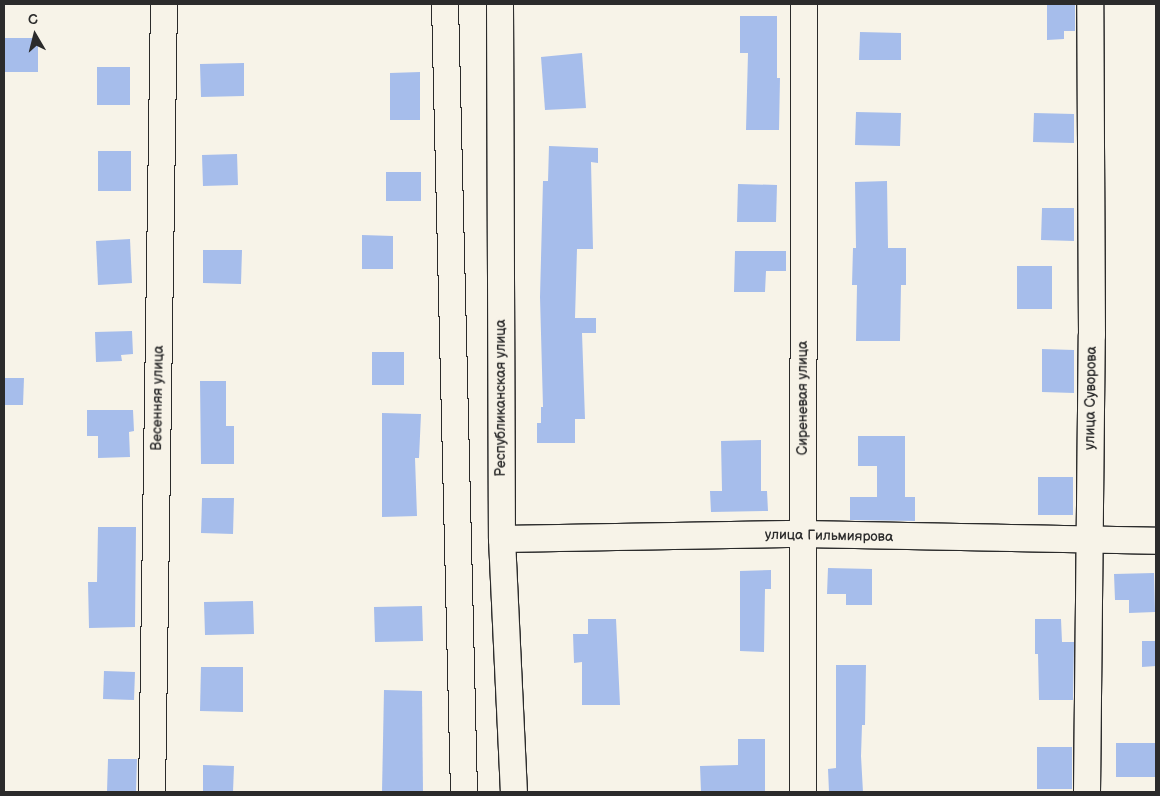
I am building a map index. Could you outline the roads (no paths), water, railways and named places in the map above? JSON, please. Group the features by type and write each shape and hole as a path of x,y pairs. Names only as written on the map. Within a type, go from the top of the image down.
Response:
{"street":[{"name":"Весенняя улица","path":"152,792 164,4"},
{"path":"445,4 464,792"},
{"name":"Республиканская улица","path":"500,4 502,539 514,792"},
{"name":"Сиреневая улица","path":"803,792 804,4"},
{"name":"улица Суворова","path":"1087,792 1092,335 1090,4"},
{"name":"улица Гильмиярова","path":"502,539 802,534 1156,541"}]}
